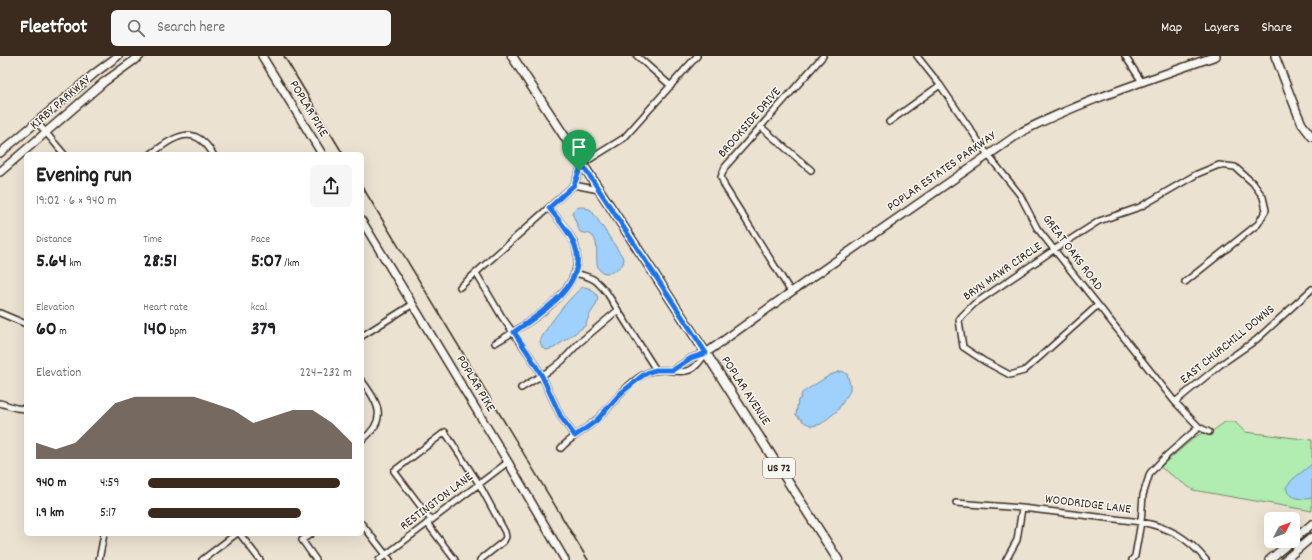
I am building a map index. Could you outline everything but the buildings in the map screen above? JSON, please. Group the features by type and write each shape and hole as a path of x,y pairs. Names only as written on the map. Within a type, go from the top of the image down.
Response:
{"main road":[{"name":"KIRBY PARKWAY","path":"0,153 118,56"},
{"name":"KIRBY PARKWAY","path":"0,172 104,82 140,56"},
{"name":"POPLAR PIKE","path":"262,56 321,152"},
{"name":"POPLAR AVENUE","path":"512,56 706,353 838,560"},
{"name":"POPLAR ESTATES PARKWAY","path":"706,353 791,292 1023,132 1048,118 1142,82 1216,56"},
{"path":"1275,56 1302,124 1312,136"},
{"name":"POPLAR PIKE","path":"364,224 508,462 565,560"},
{"path":"1300,534 1312,524"},
{"path":"1285,560 1312,537"},
{"path":"1269,560 1283,548"}],"street":[{"path":"637,56 671,86"},
{"path":"460,286 574,185 582,164 624,138 697,56"},
{"name":"BROOKSIDE DRIVE","path":"791,292 725,187 721,178 725,167 823,56"},
{"name":"GREAT OAKS ROAD","path":"917,56 940,85 988,155 1020,195 1037,228 1175,402 1199,427 1209,432"},
{"path":"1125,56 1142,82"},
{"path":"889,122 940,85"},
{"path":"37,122 62,152"},
{"path":"761,127 812,170"},
{"path":"155,152 172,140 183,135 200,139 206,143 212,152"},
{"name":"BRYN MAWR CIRCLE","path":"1098,305 1024,371 1010,375 984,361 963,347 959,320 962,316 974,304 1054,249 1099,221 1140,207 1197,174 1219,165 1235,167 1253,183 1263,197 1266,210 1258,224 1185,282"},
{"path":"574,185 599,190"},
{"path":"495,343 514,332 546,309 569,286 575,273 578,257 575,246 570,236 549,208"},
{"path":"476,273 502,317 530,356 542,376 561,417 575,436"},
{"path":"575,273 590,277 598,282 618,310 656,370"},
{"name":"EAST CHURCHILL DOWNS","path":"1175,402 1220,365 1256,340 1312,289"},
{"path":"364,335 412,304"},
{"path":"521,388 542,376 562,361 579,343 618,310"},
{"path":"0,313 24,323"},
{"path":"672,370 691,358 706,353"},
{"path":"562,448 567,442 596,421 626,388 642,376 656,370 686,371 696,365 706,353"},
{"path":"364,384 376,400 378,414 373,430 364,438"},
{"path":"0,403 24,409"},
{"path":"1132,560 1135,556 1141,522 1143,495 1150,473 1166,456 1199,427"},
{"path":"455,560 394,471 445,432 479,484 505,532 506,537 504,541 480,560"},
{"name":"RESTINGTON LANE","path":"379,560 508,462"},
{"name":"WOODRIDGE LANE","path":"956,503 1022,508 1141,522 1160,526 1178,534 1191,543 1206,560"},
{"path":"1006,560 1017,540 1022,508"},
{"path":"364,527 390,560"},
{"path":"99,560 104,536"},
{"path":"202,560 233,536"},
{"path":"242,536 260,560"},
{"path":"308,536 302,540 316,560"}],"green space":[{"path":"1225,422 1235,422 1245,432 1312,440 1312,511 1193,490 1160,467 1195,437 1202,433 1207,435"}],"water":[{"path":"583,207 591,210 624,259 623,264 618,269 607,273 602,272 599,269 597,265 596,242 589,234 580,232 572,213 576,208"},
{"path":"583,287 592,290 598,298 585,326 554,348 546,350 542,347 540,342 547,329 566,304"},
{"path":"842,371 847,374 850,391 837,411 821,424 812,426 804,422 796,415 798,400 800,399 802,393 830,375"},
{"path":"1312,464 1312,498 1305,499 1293,497 1288,493 1286,487 1293,479"}],"railway":[{"path":"284,56 342,152"},
{"path":"364,189 588,560"}],"route":[{"path":"582,164 706,353 691,358 673,370 656,370 642,376 621,393 596,421 575,436 561,417 542,376 514,332 546,309 569,286 574,278 578,262 577,251 570,236 549,208 574,185 579,171 582,164"}]}
